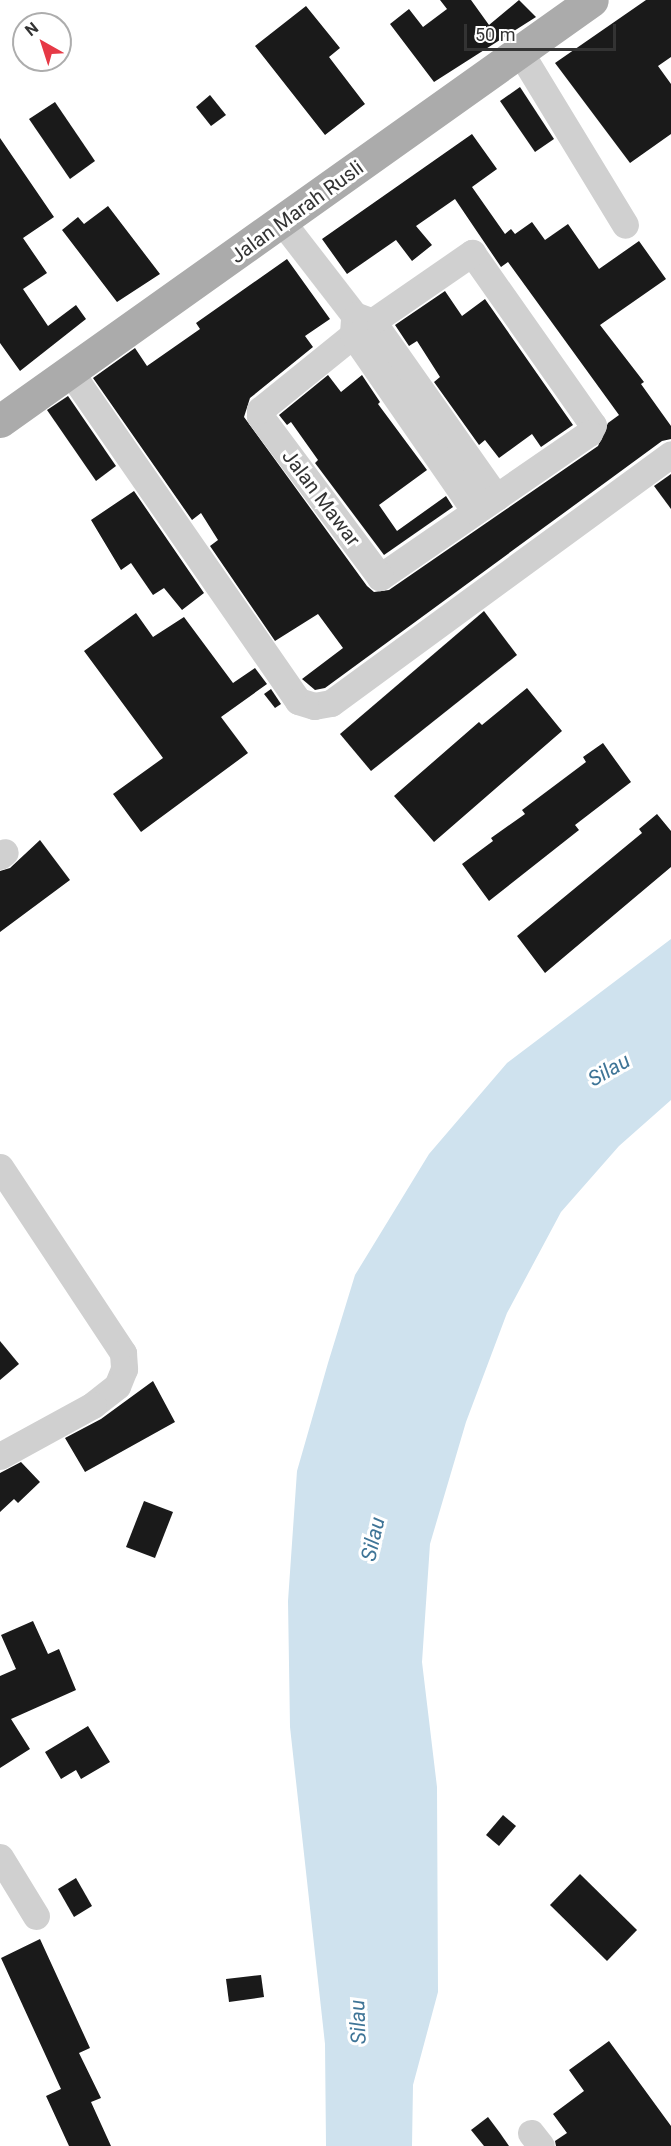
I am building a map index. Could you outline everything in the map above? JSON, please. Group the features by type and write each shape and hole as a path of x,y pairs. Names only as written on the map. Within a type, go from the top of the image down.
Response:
{"main road":[{"name":"Jalan Marah Rusli","path":"0,422 283,223 592,0"}],"street":[{"path":"520,52 625,225"},
{"path":"283,223 360,324 486,504 589,433 592,420 472,253 360,324"},
{"name":"Jalan Mawar","path":"360,324 261,408 260,416 383,577 486,504"},
{"path":"71,373 298,701 314,706 331,703 671,453"},
{"path":"0,1167 123,1353 124,1369 117,1386 93,1405 0,1456"},
{"path":"0,1857 36,1916"}],"water":[{"name":"Silau","path":"671,939 671,1100 619,1146 561,1212 507,1313 466,1422 430,1544 422,1662 437,1787 438,1992 413,2085 412,2146 326,2146 325,2044 290,1727 288,1601 297,1471 355,1275 429,1154 507,1063"}],"building":[{"path":"440,0 471,0 489,25 519,0 536,17 434,82 390,24 409,9 423,27 447,9"},
{"path":"646,0 671,0 671,57 658,66 671,84 671,134 630,163 555,63"},
{"path":"306,6 340,48 329,57 365,104 325,135 255,46"},
{"path":"520,87 554,139 535,152 500,101"},
{"path":"210,95 226,115 211,126 196,107"},
{"path":"55,102 95,161 70,179 29,119"},
{"path":"472,134 497,169 472,187 505,234 511,229 515,234 532,222 545,240 568,224 599,269 639,241 666,279 600,325 644,382 641,384 671,426 671,439 662,441 325,688 315,690 302,679 343,648 318,614 275,641 210,546 218,540 201,513 192,520 93,378 135,348 147,366 200,329 196,323 287,259 330,319 305,336 313,347 250,398 244,417 367,586 374,592 389,590 598,446 608,423 619,415 508,262 501,267 455,199 416,226 432,245 412,261 396,240 347,274 322,239"},
{"path":"0,138 54,217 23,238 47,273 23,289 48,326 76,305 86,319 20,371 0,343"},
{"path":"108,206 160,274 117,302 62,230 78,217 84,224"},
{"path":"445,291 462,316 485,299 573,425 541,447 532,434 499,458 485,440 479,445 434,382 440,377 417,341 409,346 395,325"},
{"path":"328,375 341,392 362,375 380,402 378,404 427,470 379,505 397,531 446,496 453,507 384,555 315,463 318,460 291,422 287,425 279,415"},
{"path":"68,396 116,466 96,481 47,410"},
{"path":"671,474 671,509 654,486"},
{"path":"134,491 204,593 182,610 164,588 153,595 131,563 121,570 91,520"},
{"path":"484,611 517,655 371,771 340,734"},
{"path":"136,613 153,637 184,617 233,683 255,668 267,684 221,717 248,753 141,832 113,794 163,758 84,651"},
{"path":"527,688 562,731 434,842 394,796 479,722 482,725"},
{"path":"271,689 281,704 275,708 264,694"},
{"path":"603,743 631,782 575,825 579,830 489,901 462,864 493,841 491,838 525,814 522,810 586,762 583,757"},
{"path":"657,814 671,831 671,867 545,973 517,936 642,833 639,829"},
{"path":"40,840 70,880 0,932 0,871 10,868"},
{"path":"0,1341 19,1364 0,1380"},
{"path":"153,1381 175,1422 85,1472 65,1438 101,1419"},
{"path":"21,1462 40,1482 18,1503 14,1499 0,1512 0,1473"},
{"path":"144,1501 173,1512 155,1558 126,1547"},
{"path":"33,1621 48,1654 59,1649 76,1690 11,1719 30,1749 0,1768 0,1676 16,1669 1,1635"},
{"path":"88,1726 110,1762 81,1779 76,1770 61,1779 45,1752"},
{"path":"503,1815 516,1826 499,1846 486,1835"},
{"path":"580,1874 637,1930 607,1961 550,1905"},
{"path":"76,1878 92,1906 74,1917 58,1889"},
{"path":"40,1939 90,2048 79,2053 101,2098 91,2102 111,2146 69,2146 46,2096 61,2089 1,1958"},
{"path":"261,1975 264,1997 229,2002 226,1979"},
{"path":"609,2041 671,2126 671,2146 556,2146 555,2141 567,2133 553,2114 584,2091 569,2070"},
{"path":"488,2117 509,2146 484,2146 471,2130"}]}
